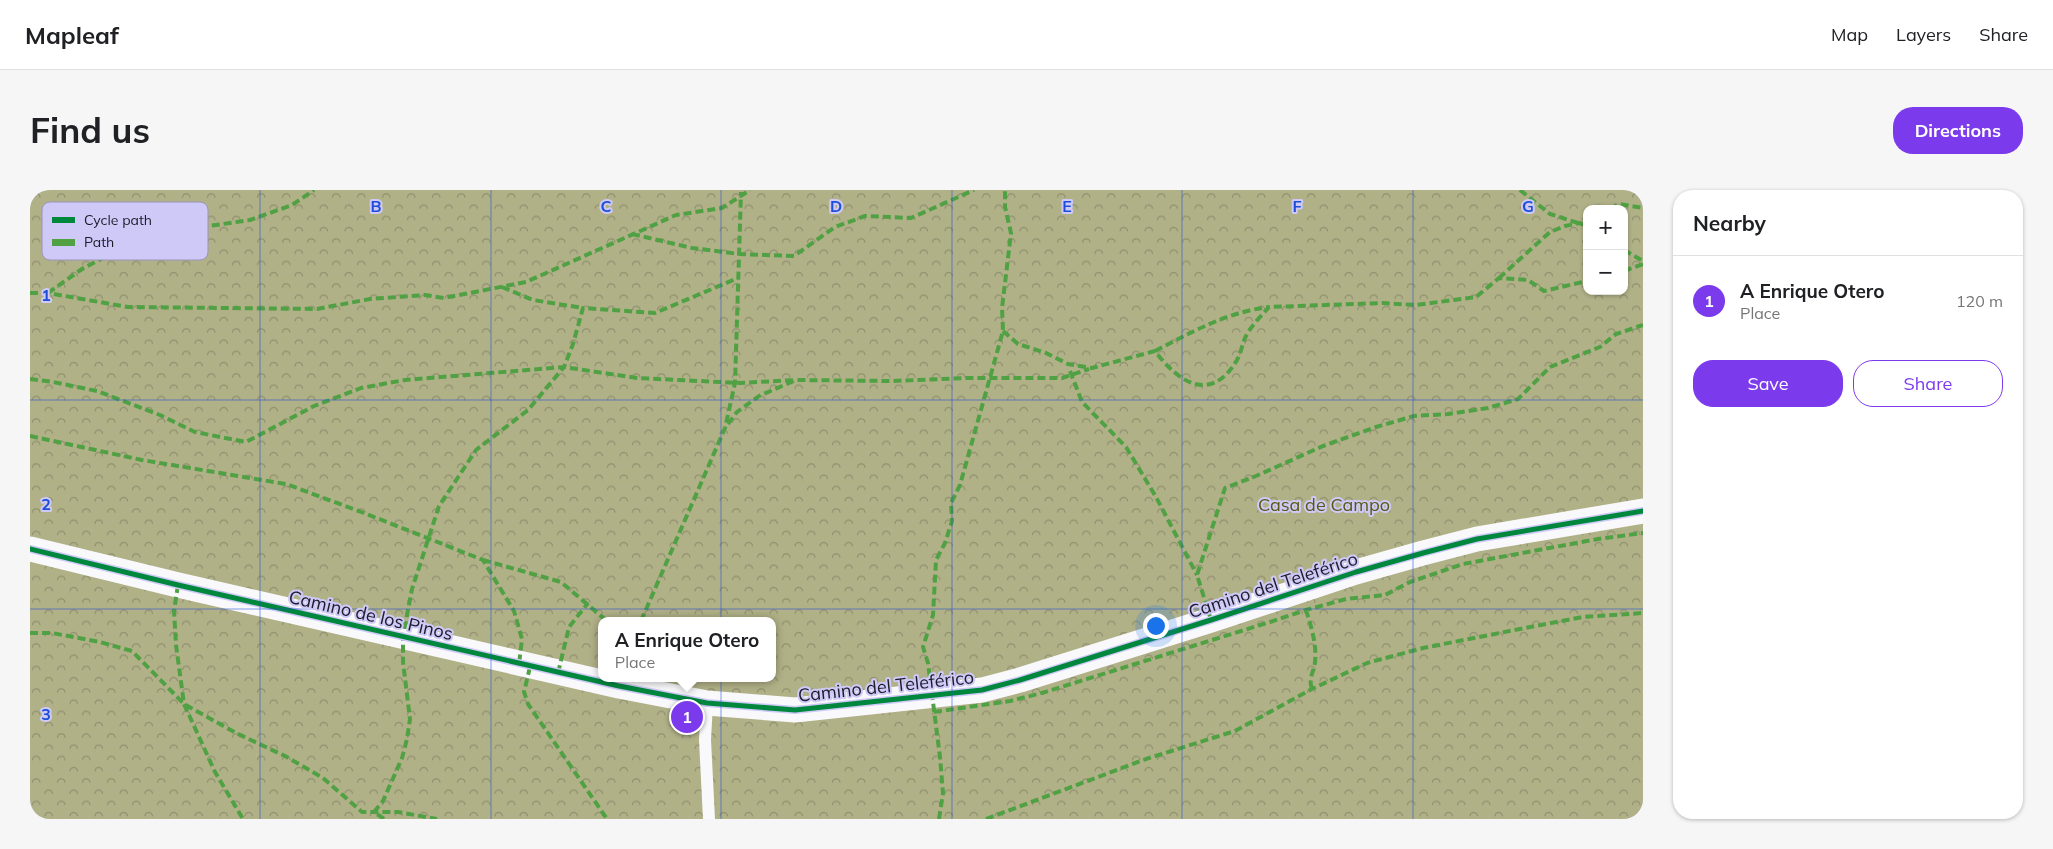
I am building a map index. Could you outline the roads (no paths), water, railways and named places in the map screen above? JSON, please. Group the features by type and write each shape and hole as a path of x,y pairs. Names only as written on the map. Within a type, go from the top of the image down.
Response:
{"street":[{"name":"Camino del Teleférico","path":"707,703 795,710 982,690 1029,677 1423,552 1476,539 1643,511"},
{"name":"Camino de los Pinos","path":"30,549 539,669 598,681"},
{"name":"Camino de los Pinos","path":"603,682 707,703"}],"lane":[{"path":"707,703 704,740 709,819"}],"place":[{"name":"A Enrique Otero","path":"687,717"}],"park label":[{"name":"Casa de Campo","path":"1324,504"}]}
